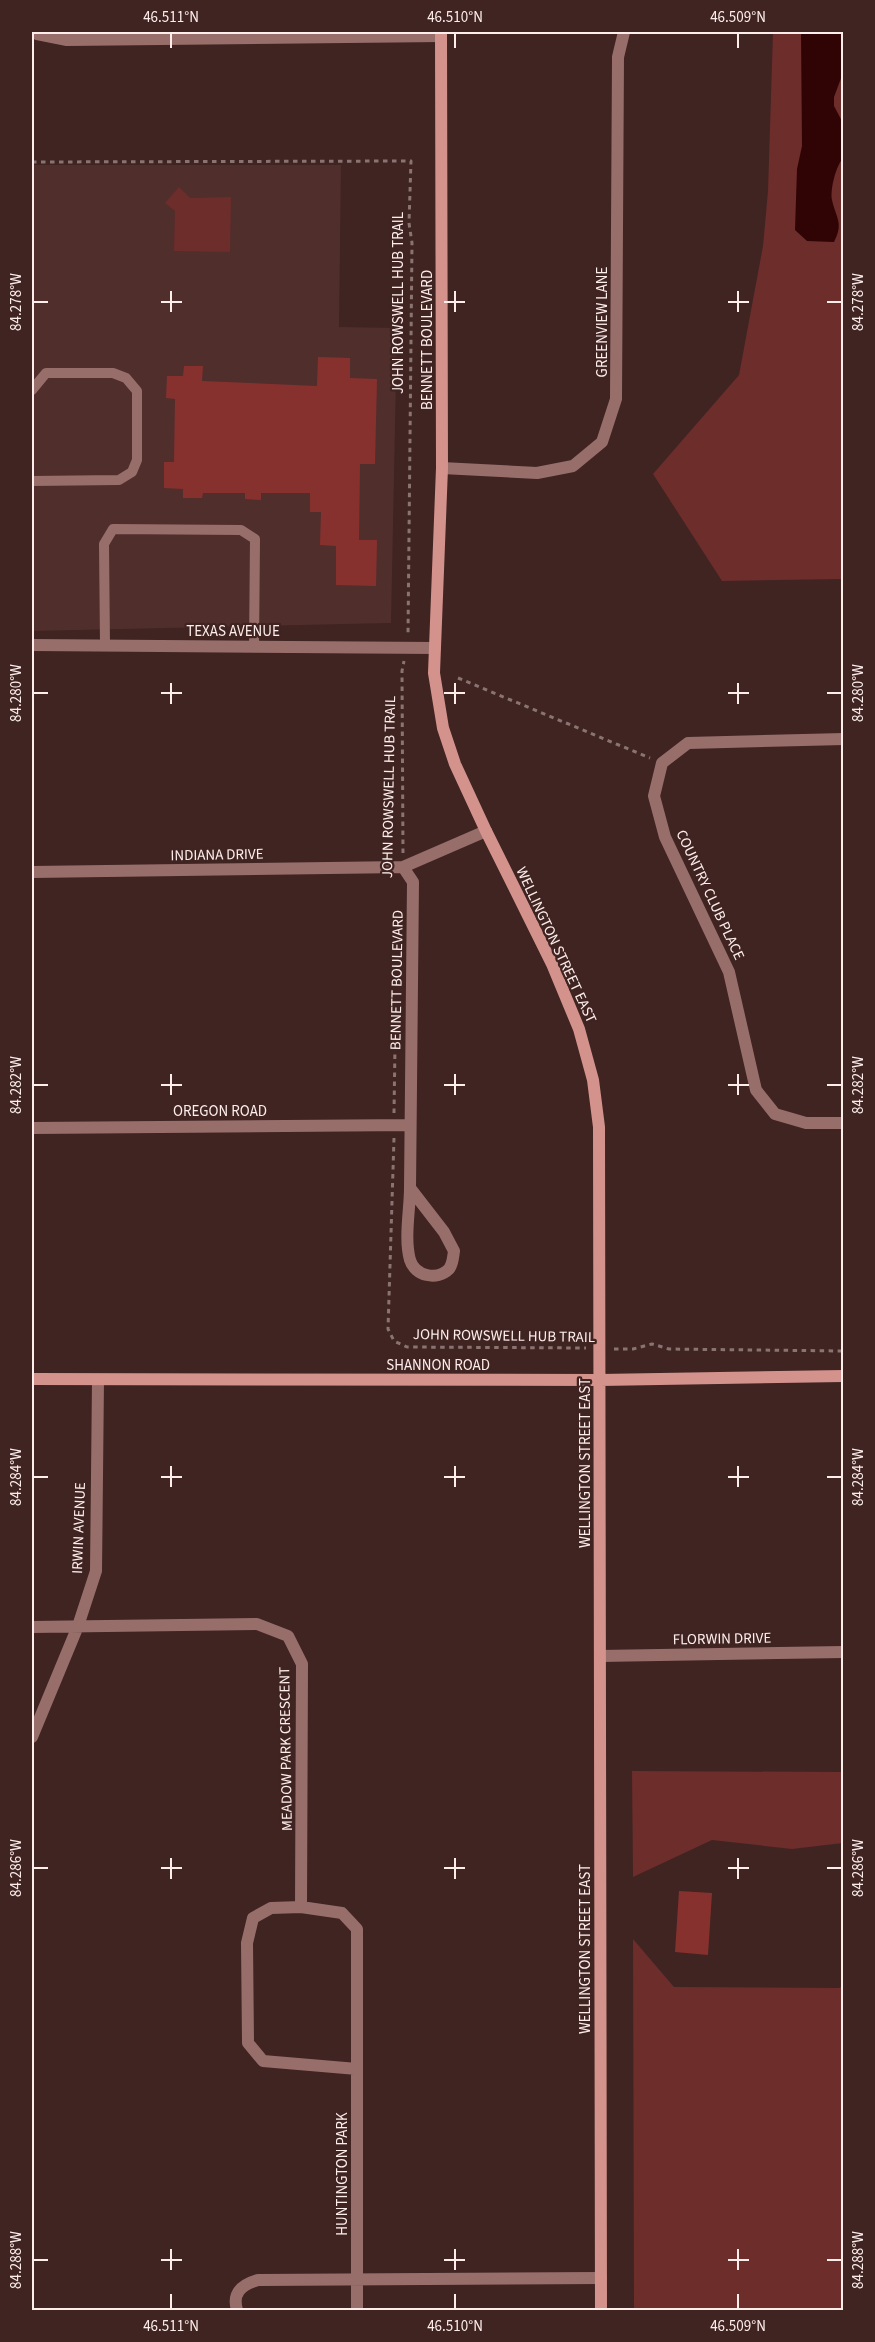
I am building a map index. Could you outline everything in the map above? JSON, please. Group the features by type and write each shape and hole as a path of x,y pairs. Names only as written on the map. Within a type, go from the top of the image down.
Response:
{"main road":[{"name":"BENNETT BOULEVARD","path":"435,648 442,468 441,34"},
{"name":"WELLINGTON STREET EAST","path":"435,648 434,673 443,728 455,764 552,964 579,1029 593,1080 599,1127 601,2310"},
{"name":"SHANNON ROAD","path":"32,1379 600,1380 843,1376"}],"street":[{"path":"34,32 67,40 441,34"},
{"name":"GREENVIEW LANE","path":"442,468 537,473 573,466 602,442 616,399 618,57 624,32"},
{"name":"TEXAS AVENUE","path":"32,645 435,648"},
{"path":"662,763 688,743 843,739"},
{"name":"COUNTRY CLUB PLACE","path":"662,763 654,796 665,837 729,972 756,1090 775,1114 806,1123 843,1123"},
{"path":"403,867 486,831"},
{"name":"INDIANA DRIVE","path":"32,872 403,867"},
{"name":"BENNETT BOULEVARD","path":"403,867 413,882 408,1252 411,1264 420,1273 430,1276 443,1274 451,1266 454,1251 444,1232 410,1188"},
{"name":"OREGON ROAD","path":"32,1128 410,1125"},
{"name":"IRWIN AVENUE","path":"32,1737 78,1626 96,1571 98,1380"},
{"name":"MEADOW PARK CRESCENT","path":"32,1627 257,1624 288,1636 302,1664 301,1907"},
{"name":"FLORWIN DRIVE","path":"600,1656 843,1652"},
{"name":"HUNTINGTON PARK","path":"357,2069 263,2061 248,2043 247,1943 253,1918 271,1908 301,1907 342,1913 357,1929 357,2069 357,2310"},
{"path":"237,2310 234,2302 236,2292 246,2283 258,2280 601,2278"}],"lane":[{"path":"32,390 46,374 113,374 126,378 137,391 138,460 132,472 119,480 32,481"},
{"path":"105,645 104,544 113,529 241,530 255,540 254,647"}],"path":[{"name":"JOHN ROWSWELL HUB TRAIL","path":"32,162 411,161 408,648 402,671 403,867"},
{"path":"458,678 662,763"},
{"name":"JOHN ROWSWELL HUB TRAIL","path":"396,969 388,1329 394,1341 407,1347 633,1349 652,1344 669,1349 843,1352"}],"shaded area":[{"path":"773,32 843,32 843,579 722,581 653,474 739,375 763,246 768,191"},
{"path":"801,32 843,32 843,73 834,97 834,106 843,123 843,158 836,172 832,190 832,200 839,225 834,242 807,241 795,230 797,169 802,146"},
{"path":"32,165 341,165 339,327 397,328 391,623 32,631"},
{"path":"179,187 190,198 231,197 230,252 174,251 175,211 165,203"},
{"path":"632,1771 843,1772 843,1843 792,1849 712,1840 633,1877"},
{"path":"633,1939 674,1987 839,1988 843,1986 843,2310 634,2310"}],"building":[{"path":"318,357 350,358 350,378 377,379 375,464 360,464 359,540 377,540 376,586 336,585 336,546 320,545 321,512 310,512 310,493 261,493 261,500 245,499 245,493 203,493 202,498 183,498 183,489 164,488 164,462 174,462 175,399 166,398 167,376 183,376 184,366 203,366 202,381 317,386"},
{"path":"679,1891 712,1893 708,1955 675,1952"}]}
